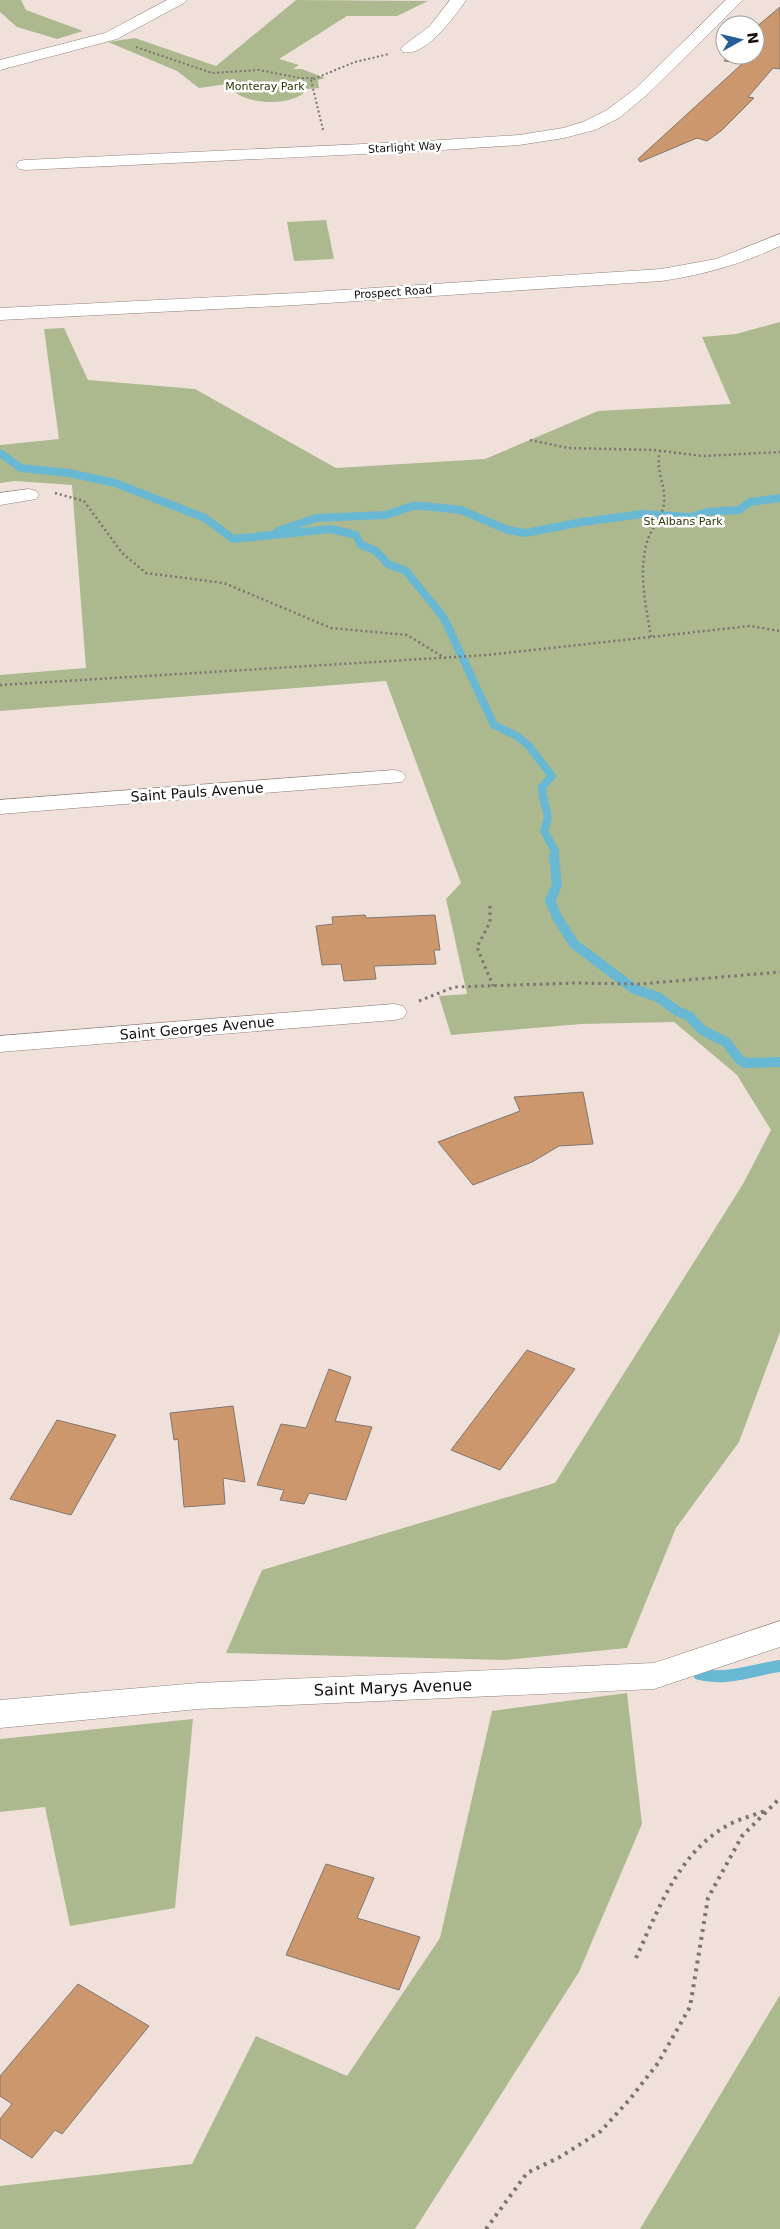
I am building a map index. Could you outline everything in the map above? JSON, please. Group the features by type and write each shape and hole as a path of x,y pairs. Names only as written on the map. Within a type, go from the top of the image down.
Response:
{"street":[{"path":"0,64 111,36 179,0"},
{"path":"409,48 436,29 458,0"},
{"name":"Starlight Way","path":"25,165 426,146 519,140 564,132 589,126 613,114 642,91 736,0"},
{"name":"Prospect Road","path":"0,314 297,299 661,275 712,268 734,261 780,239"},
{"path":"0,498 30,495"},
{"name":"Saint Pauls Avenue","path":"0,807 394,777"},
{"name":"Saint Georges Avenue","path":"0,1044 394,1012"},
{"name":"Saint Marys Avenue","path":"0,1714 198,1696 654,1676 780,1634"}],"path":[{"path":"128,44 212,73 259,70 300,78 315,78"},
{"path":"323,129 311,80 356,62 409,48"},
{"path":"530,440 568,448 660,451 703,456 780,452"},
{"path":"651,637 644,582 646,543 663,509 665,494 658,479 656,468 660,451"},
{"path":"30,495 51,492 84,501 122,553 146,573 224,583 331,628 407,635 446,658"},
{"path":"0,685 488,655 750,626 780,631"},
{"path":"490,906 490,922 477,946 493,986"},
{"path":"394,1012 454,987 576,983 640,984 780,972"},
{"path":"486,2229 527,2173 560,2157 601,2131 630,2099 658,2063 690,2007 708,1898 742,1836 780,1798"},
{"path":"636,1958 674,1879 698,1847 732,1824 768,1810"}],"green space":[{"path":"0,0 21,0 26,10 83,31 57,39 17,27 0,12"},
{"name":"Monteray Park","path":"296,0 428,1 397,16 347,16 279,59 299,65 293,69 302,69 325,78 318,80 319,88 307,89 301,95 282,101 258,101 247,98 231,88 234,83 199,88 177,71 108,42 135,38 216,66"},
{"path":"326,220 334,259 294,261 287,222"},
{"name":"St Albans Park","path":"780,322 780,1332 739,1442 676,1528 627,1648 506,1660 226,1653 262,1570 555,1483 743,1184 771,1130 737,1075 674,1022 581,1024 451,1035 439,996 467,994 446,899 461,883 386,681 0,711 0,675 86,668 72,485 15,481 0,483 0,445 59,439 44,329 64,328 88,380 195,389 336,468 485,459 598,411 731,404 702,337 736,334"},
{"path":"627,1693 642,1824 579,1972 415,2229 0,2229 0,2186 192,2164 256,2036 347,2076 440,1938 492,1711"},
{"path":"193,1719 175,1908 70,1926 45,1807 0,1812 0,1739"},
{"path":"780,1995 780,2229 640,2229"}],"building":[{"path":"780,7 780,69 773,68 748,97 754,98 721,131 707,141 697,138 640,162 638,159 741,65 765,65 765,20"},
{"path":"365,915 366,918 435,915 440,950 434,950 436,964 374,966 376,979 344,981 341,964 322,965 316,926 333,924 332,917"},
{"path":"583,1092 593,1144 559,1146 532,1162 473,1185 438,1142 520,1111 514,1097"},
{"path":"527,1350 575,1369 500,1470 451,1450"},
{"path":"329,1369 351,1377 335,1421 372,1427 346,1500 309,1493 304,1504 280,1500 284,1490 257,1485 281,1424 306,1428"},
{"path":"233,1406 245,1482 223,1478 225,1504 184,1507 178,1439 174,1440 170,1413"},
{"path":"57,1420 116,1435 71,1515 10,1499"},
{"path":"326,1864 374,1878 357,1918 420,1937 399,1990 286,1955"},
{"path":"78,1984 149,2026 62,2134 55,2130 32,2158 0,2138 0,2119 12,2104 0,2096 0,2076"}],"waterway":[{"path":"0,453 21,468 69,473 115,483 205,518 233,539 331,529 356,535 360,544 376,551 388,564 406,571 444,618 494,725 517,736 528,745 552,776 542,787 542,794 547,813 544,831 555,851 554,857"},
{"path":"278,531 316,518 386,515 413,506 423,506 461,510 508,530 526,533 582,522 643,514 690,517 708,512 739,510 750,502 780,498"},
{"path":"554,857 557,885 550,901 557,917 574,944 634,989 658,997 677,1011 689,1016 702,1030 726,1042 739,1059 745,1063 780,1062"},
{"path":"699,1674 730,1676 780,1666"}]}
